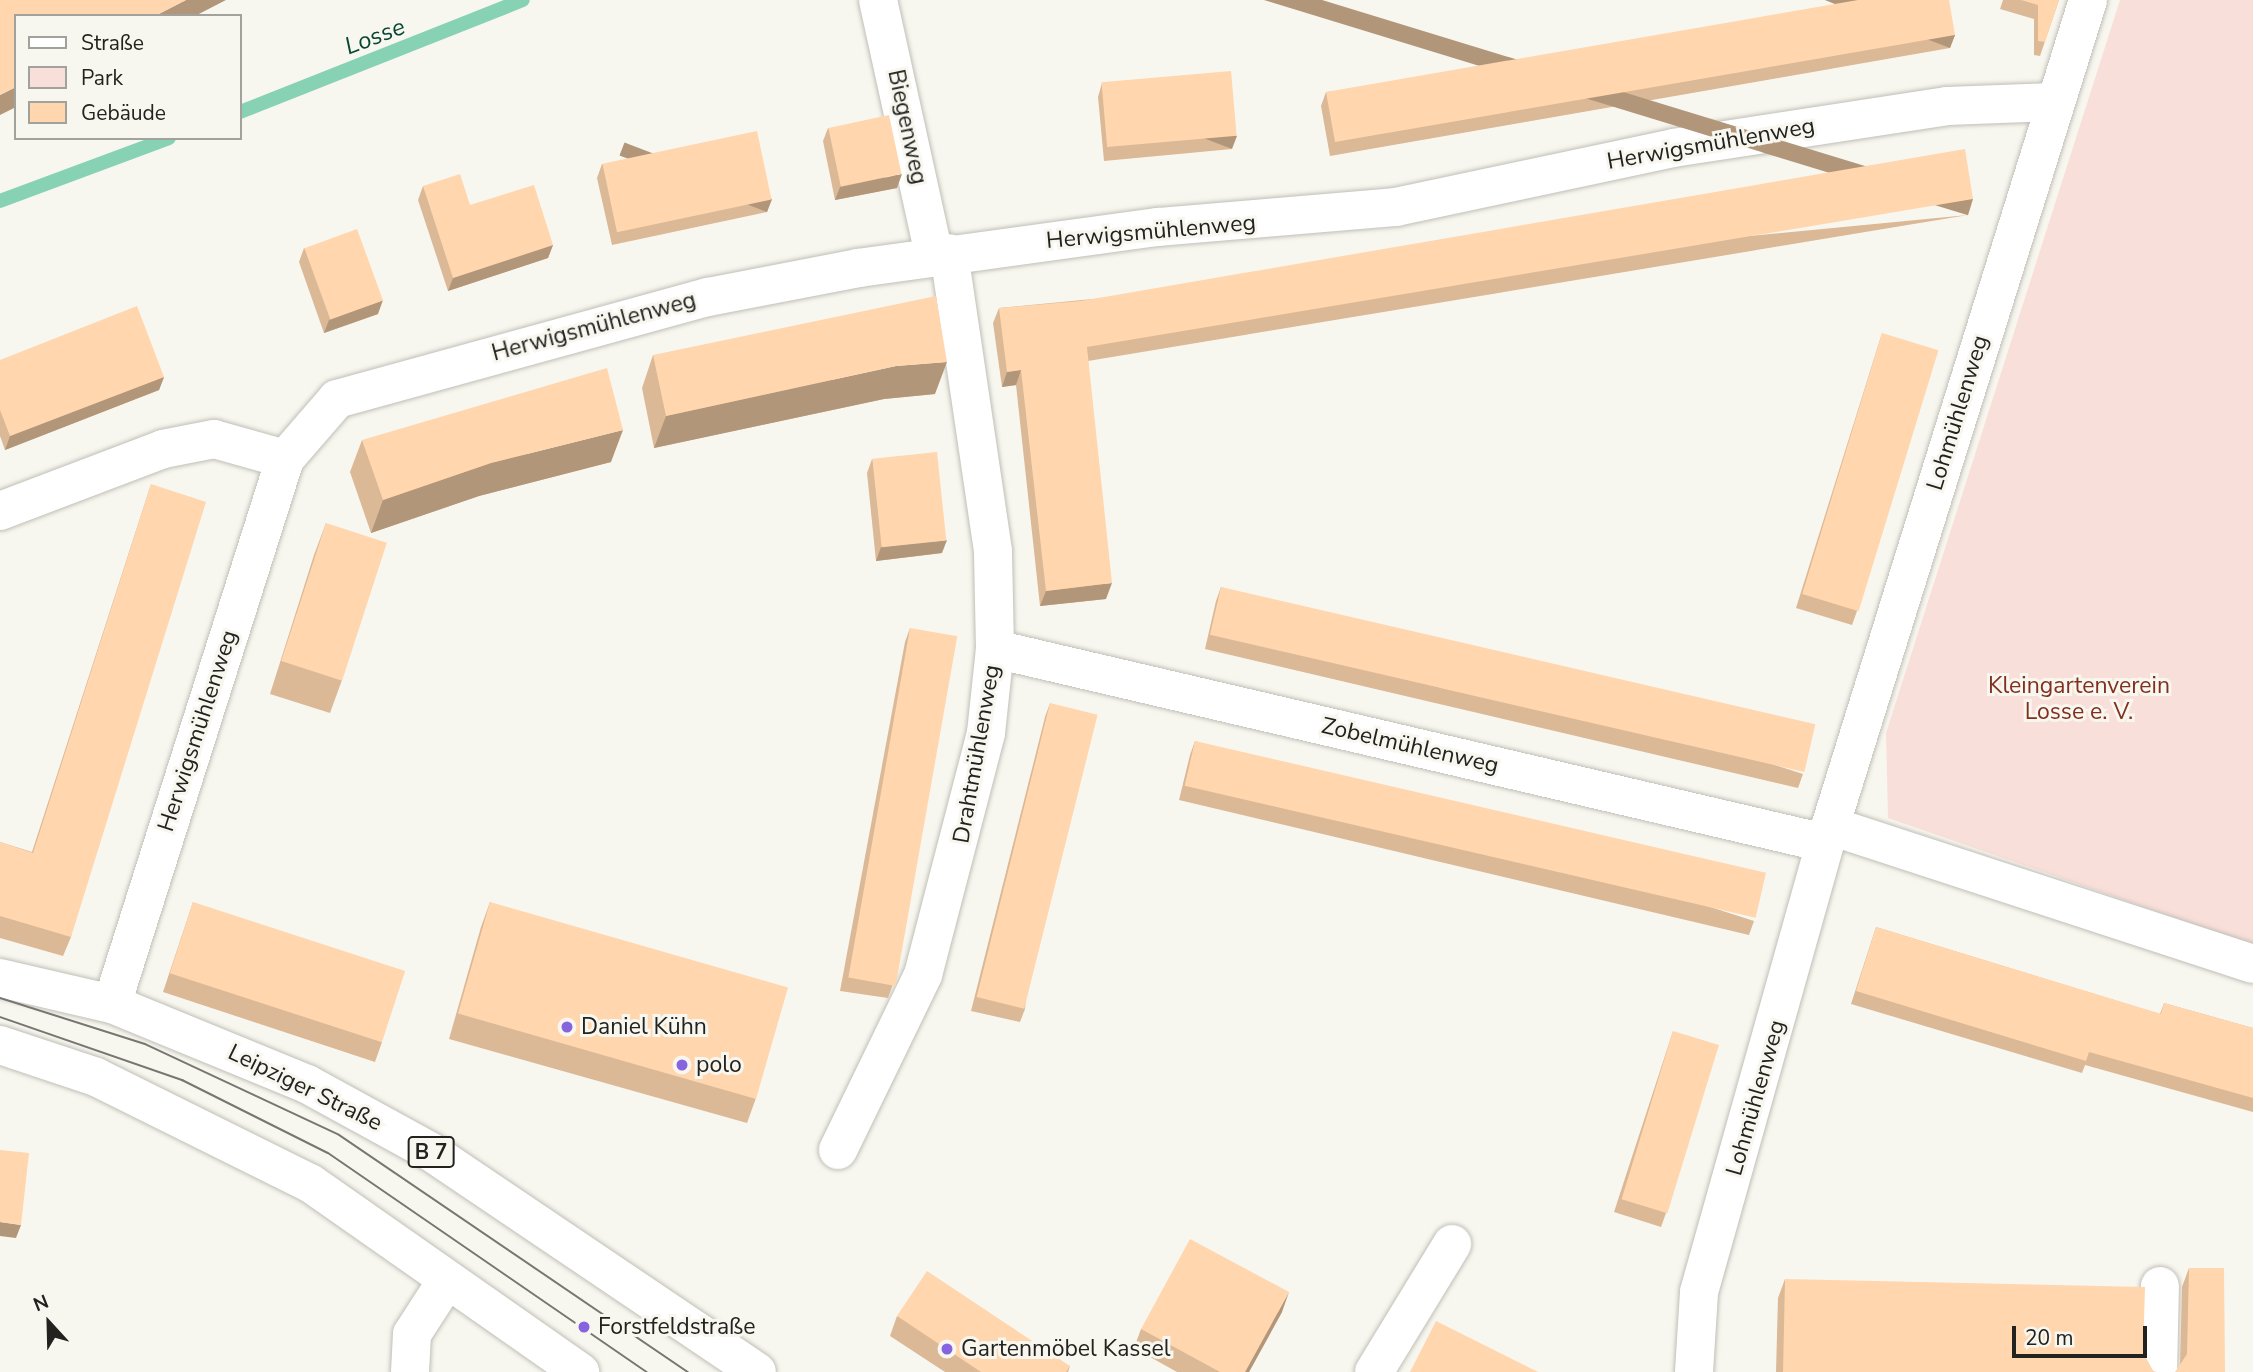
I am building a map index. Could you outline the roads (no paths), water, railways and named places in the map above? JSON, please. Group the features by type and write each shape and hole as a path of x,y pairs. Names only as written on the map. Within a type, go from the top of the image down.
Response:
{"street":[{"name":"Biegenweg","path":"878,0 941,254"},
{"name":"Lohmühlenweg","path":"1694,1372 1699,1293 1828,834 2054,102 2088,0"},
{"name":"Herwigsmühlenweg","path":"112,1004 285,459 337,399 708,297 941,254 1396,207 1673,148 1947,106 2054,102"},
{"name":"Drahtmühlenweg","path":"838,1150 923,975 986,733 995,649 993,551 941,254"},
{"path":"0,511 163,449 214,439 285,459"},
{"name":"Zobelmühlenweg","path":"995,649 1828,834"},
{"path":"1828,834 2253,964"},
{"name":"Leipziger Straße","path":"0,978 112,1004 307,1084 431,1152 757,1372"},
{"path":"0,1045 96,1077 310,1183 580,1372"},
{"path":"1374,1372 1452,1244"},
{"path":"410,1372 412,1334 447,1280"},
{"path":"2158,1372 2160,1286"}],"waterway":[{"name":"Losse","path":"242,111 523,0"},
{"name":"Losse","path":"0,201 164,140"}],"tram line":[{"path":"0,998 145,1044 339,1135 688,1372"},
{"path":"0,1017 182,1080 328,1153 647,1372"}],"place":[{"name":"Daniel Kühn","path":"567,1027"},
{"name":"polo","path":"682,1065"},
{"name":"Forstfeldstraße","path":"584,1327"},
{"name":"Gartenmöbel Kassel","path":"947,1349"}],"park label":[{"name":"Kleingartenverein Losse e. V.","path":"2079,699"}]}
